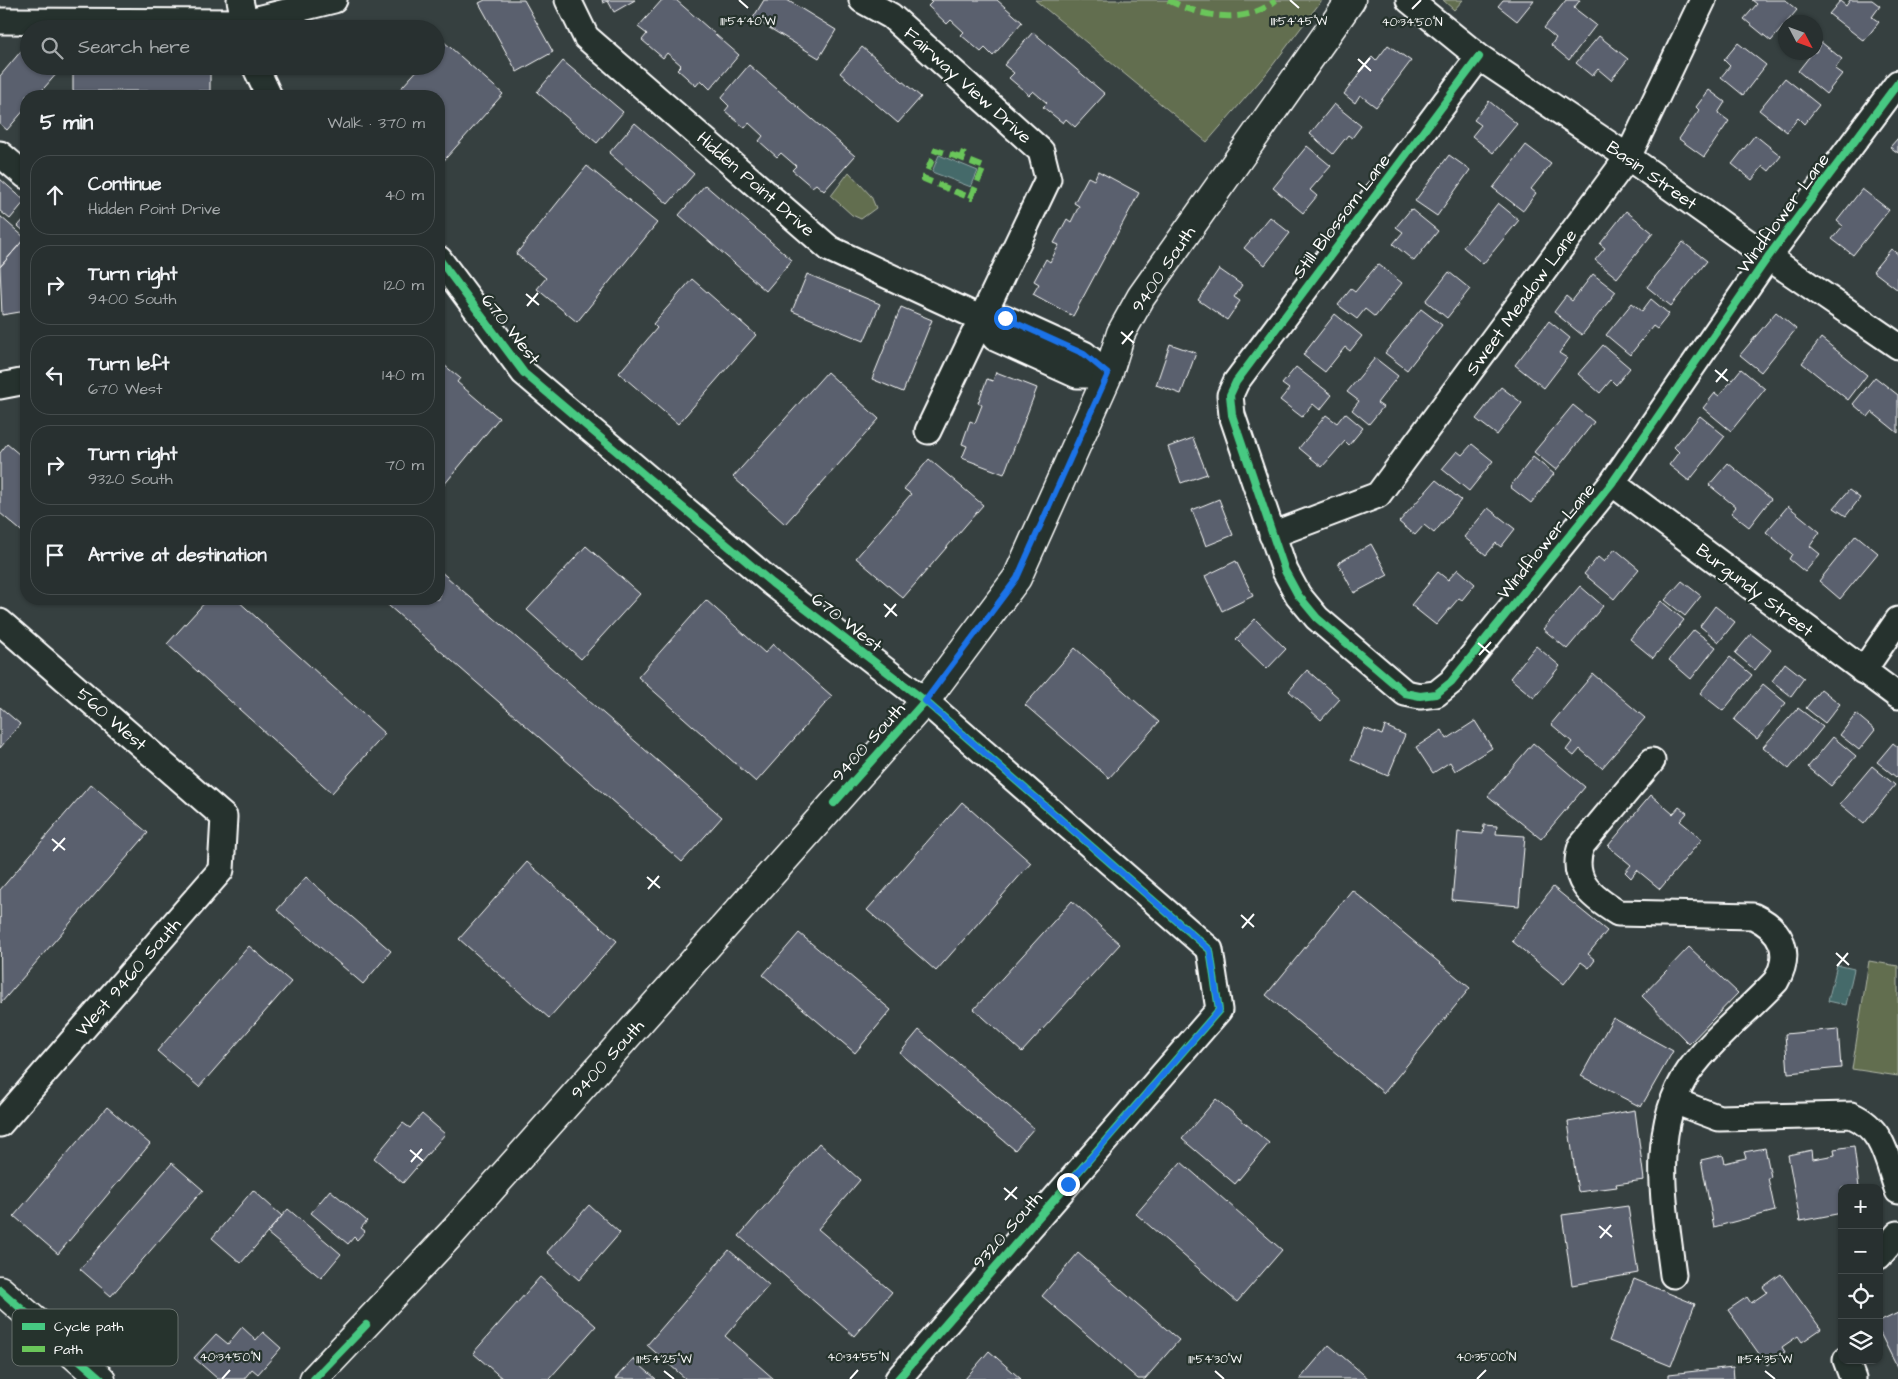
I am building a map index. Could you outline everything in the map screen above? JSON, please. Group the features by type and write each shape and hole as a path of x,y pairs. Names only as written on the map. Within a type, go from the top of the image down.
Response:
{"street":[{"path":"61,20 244,17 334,0"},
{"name":"Hidden Point Drive","path":"568,0 586,37 830,249 982,319 1005,318 1084,354 1108,374"},
{"name":"Fairway View Drive","path":"862,0 891,16 1041,150 1048,179 928,431"},
{"name":"9400 South","path":"314,1379 452,1234 925,701 1017,578 1108,374 1121,333 1141,297 1352,0"},
{"name":"Basin Street","path":"1408,0 1479,57 1628,157 1768,257 1898,346"},
{"name":"Sweet Meadow Lane","path":"1272,535 1378,495 1628,157 1703,0"},
{"path":"0,21 20,21"},
{"name":"Still Blossom Lane","path":"1230,395 1236,382 1479,57"},
{"path":"259,75 265,90"},
{"name":"Windflower Lane","path":"1230,395 1232,416 1272,535 1298,595 1316,618 1391,683 1405,693 1420,696 1436,694 1451,682 1612,483 1768,257 1898,83"},
{"path":"0,154 20,171"},
{"name":"670 West","path":"445,267 524,373 772,583 925,701 1210,950 1219,1010"},
{"path":"0,386 20,382"},
{"name":"Burgundy Street","path":"1612,483 1898,696"},
{"path":"1863,671 1898,620"},
{"name":"560 West","path":"0,622 224,816"},
{"path":"1652,761 1581,846 1577,858 1578,872 1582,885 1605,905 1618,913 1753,916 1772,926 1781,940 1785,955 1783,968 1776,981 1688,1072 1674,1101 1664,1142 1661,1174 1673,1275"},
{"name":"West 9460 South","path":"0,1124 221,870 224,816"},
{"name":"9320 South","path":"898,1379 1219,1010"},
{"path":"1674,1101 1719,1118 1851,1115 1863,1120 1876,1134 1898,1191"},
{"path":"1883,1251 1898,1234"},
{"path":"0,1290 22,1309"},
{"path":"1847,1364 1853,1379"},
{"path":"86,1366 101,1379"}],"green space":[{"path":"1035,0 1322,0 1266,74 1207,142"},
{"path":"1443,0 1463,0 1454,10"},
{"path":"849,172 871,196 876,208 861,219 852,215 831,196"},
{"path":"1869,961 1898,966 1898,1076 1852,1069"}],"water":[{"path":"939,155 978,171 971,187 932,172"},
{"path":"1837,965 1854,969 1846,1005 1828,1001"}],"building":[{"path":"485,0 524,0 553,52 517,72 479,3"},
{"path":"602,0 635,0 614,12 608,1 603,3"},
{"path":"662,0 676,0 739,55 710,89 701,80 696,86 677,69 681,65 667,53 663,58 642,40 647,34 638,27"},
{"path":"764,0 787,0 836,30 819,58 753,18"},
{"path":"930,0 997,0 1022,22 993,56 985,48 981,52 961,35 964,32 951,20 947,24 928,6 932,2"},
{"path":"1503,0 1534,0 1517,21 1498,6"},
{"path":"1566,0 1580,0 1574,8 1596,25 1569,60 1551,45 1556,38 1544,28"},
{"path":"1752,0 1785,0 1797,10 1793,15 1778,15 1778,33 1771,41 1744,19 1757,4"},
{"path":"1850,0 1872,0 1880,6 1872,17 1879,22 1864,41 1829,14 1840,1 1846,6"},
{"path":"1033,32 1105,94 1075,127 1066,119 1063,123 1043,107 1047,103 1033,91 1029,95 1009,78 1014,73 1004,65"},
{"path":"1599,36 1628,59 1611,80 1598,69 1592,76 1576,63"},
{"path":"445,43 503,94 445,159 445,90 399,90 413,75 445,75"},
{"path":"1738,43 1766,65 1743,95 1721,77 1730,66 1724,60"},
{"path":"1823,44 1842,59 1835,69 1842,74 1826,94 1798,71 1807,60 1823,60"},
{"path":"1388,45 1411,61 1376,107 1360,95 1355,103 1344,94 1372,57 1376,61"},
{"path":"862,47 921,97 898,123 840,73"},
{"path":"20,52 20,75 55,75 42,90 20,90 20,115 7,130 0,124 0,76"},
{"path":"563,61 623,112 597,143 537,92"},
{"path":"749,65 855,156 824,191 816,184 812,187 792,170 796,166 781,153 777,157 759,141 763,136 749,123 745,128 725,111 729,106 721,98"},
{"path":"73,75 210,75 210,90 73,90"},
{"path":"1785,78 1819,105 1804,124 1798,118 1787,132 1759,110"},
{"path":"1709,90 1725,102 1718,113 1729,121 1704,157 1679,139 1699,110 1696,107"},
{"path":"1489,101 1517,124 1493,153 1472,136 1481,125 1474,120"},
{"path":"1334,104 1361,126 1352,138 1348,135 1333,154 1310,134"},
{"path":"635,123 694,174 668,204 609,153"},
{"path":"1755,135 1781,156 1769,171 1763,166 1752,180 1732,164"},
{"path":"1898,138 1898,153 1890,147"},
{"path":"1526,145 1551,164 1531,189 1536,193 1523,211 1493,188"},
{"path":"1307,146 1331,166 1310,190 1317,196 1303,213 1273,188"},
{"path":"1449,155 1470,170 1437,216 1415,201"},
{"path":"587,166 657,223 577,322 537,289 546,278 516,254"},
{"path":"1098,171 1139,193 1073,316 1033,294 1039,284 1034,281 1046,259 1050,262 1059,245 1054,243 1067,219 1071,222 1079,206 1074,203 1088,177 1094,180"},
{"path":"0,179 20,197 20,207 10,219 0,211"},
{"path":"705,185 792,260 766,291 679,215"},
{"path":"1862,189 1889,210 1853,255 1832,239 1843,226 1837,221"},
{"path":"1498,203 1519,220 1483,264 1463,247"},
{"path":"1411,209 1438,231 1414,261 1393,244 1403,232 1396,227"},
{"path":"1626,211 1653,233 1617,278 1595,260 1605,248 1600,244"},
{"path":"0,216 20,234 20,244 0,267"},
{"path":"1270,217 1290,233 1265,265 1244,248"},
{"path":"1683,242 1707,261 1671,306 1647,287"},
{"path":"20,244 20,312 2,315 0,267"},
{"path":"1891,249 1898,254 1898,290 1873,271"},
{"path":"1378,264 1402,283 1375,317 1365,309 1357,319 1338,305 1351,289 1355,292"},
{"path":"1219,269 1242,285 1234,297 1240,301 1227,320 1198,300"},
{"path":"1449,272 1470,289 1447,318 1426,301"},
{"path":"807,274 880,304 864,341 792,311"},
{"path":"1593,274 1616,292 1582,335 1554,312 1566,296 1572,301"},
{"path":"692,279 756,335 678,424 619,373 657,328 653,324"},
{"path":"1651,299 1669,314 1657,329 1653,326 1630,355 1606,335 1632,303 1642,311"},
{"path":"901,307 932,320 903,392 872,379"},
{"path":"1421,309 1442,325 1407,370 1385,353"},
{"path":"1776,312 1796,329 1761,372 1740,355"},
{"path":"1335,314 1362,336 1350,351 1345,347 1325,372 1303,355"},
{"path":"1549,321 1570,338 1559,353 1567,358 1544,388 1515,365"},
{"path":"1821,338 1867,375 1848,400 1802,363"},
{"path":"1170,344 1196,353 1181,394 1156,385"},
{"path":"1603,345 1630,368 1616,385 1611,380 1600,393 1578,374"},
{"path":"1375,358 1398,376 1377,403 1383,407 1369,424 1352,410 1359,401 1347,392"},
{"path":"445,366 460,378 457,382 499,418 445,484"},
{"path":"1296,367 1332,395 1320,410 1313,404 1302,417 1280,400 1289,389 1282,384"},
{"path":"1741,369 1765,389 1731,431 1703,408 1715,393 1719,396"},
{"path":"827,372 879,419 785,524 733,477"},
{"path":"996,372 1037,388 1004,474 962,458 967,446 962,444 970,421 975,423 982,405 978,403 987,379 993,381"},
{"path":"1875,377 1898,395 1898,433 1872,412 1868,417 1853,404"},
{"path":"1501,387 1522,403 1497,435 1476,419"},
{"path":"1573,405 1594,422 1556,470 1534,452"},
{"path":"1345,413 1363,428 1349,445 1345,441 1322,467 1299,448 1326,415 1337,423"},
{"path":"1700,416 1725,436 1689,481 1669,465 1679,452 1674,447"},
{"path":"1193,438 1207,474 1181,483 1168,447"},
{"path":"7,444 20,455 20,530 0,513 0,453"},
{"path":"1472,444 1493,461 1469,491 1442,469 1457,451 1462,455"},
{"path":"1533,457 1554,474 1531,503 1510,487"},
{"path":"929,459 983,505 903,598 856,558 911,494 904,489"},
{"path":"1728,463 1771,499 1749,527 1731,513 1736,507 1709,485"},
{"path":"1436,480 1461,500 1434,533 1424,525 1415,535 1399,522"},
{"path":"1849,490 1860,498 1846,516 1834,508"},
{"path":"1219,499 1233,535 1206,546 1192,510"},
{"path":"1788,506 1820,532 1810,546 1820,554 1805,572 1789,559 1792,554 1766,532"},
{"path":"1488,508 1515,529 1501,547 1496,543 1486,555 1464,537"},
{"path":"1856,535 1878,553 1840,599 1819,581"},
{"path":"1371,544 1388,575 1354,593 1338,563"},
{"path":"586,546 640,594 581,659 527,610"},
{"path":"1615,549 1639,569 1614,599 1584,574 1598,557 1604,562"},
{"path":"1236,561 1253,596 1222,611 1205,576"},
{"path":"1458,569 1475,584 1462,600 1459,598 1436,625 1411,605 1438,572 1448,580"},
{"path":"445,575 722,817 682,862 388,605 445,605"},
{"path":"1682,581 1701,596 1685,616 1665,600"},
{"path":"1580,586 1603,606 1567,649 1543,629"},
{"path":"706,600 765,653 773,644 832,696 756,782 638,677"},
{"path":"1661,601 1684,620 1653,658 1630,639"},
{"path":"203,605 243,605 385,734 332,793 167,644"},
{"path":"1715,606 1735,622 1719,642 1700,626"},
{"path":"1255,619 1286,649 1267,669 1236,639"},
{"path":"1694,630 1716,647 1691,679 1669,660"},
{"path":"1751,634 1771,650 1755,670 1735,653"},
{"path":"1536,646 1560,666 1534,698 1510,678"},
{"path":"1075,648 1159,722 1109,778 1025,705"},
{"path":"1730,657 1752,675 1723,711 1700,693"},
{"path":"1785,663 1804,678 1791,696 1772,681"},
{"path":"1307,670 1340,699 1321,720 1289,691"},
{"path":"1593,674 1645,718 1602,768 1580,749 1574,756 1566,750 1572,742 1551,724"},
{"path":"1763,684 1786,703 1757,739 1734,720"},
{"path":"1821,689 1840,704 1825,723 1806,708"},
{"path":"0,707 20,724 0,748"},
{"path":"1798,708 1823,727 1789,769 1763,747"},
{"path":"1856,714 1875,730 1859,750 1840,735"},
{"path":"1475,721 1492,748 1455,771 1450,762 1433,773 1416,747 1442,730 1447,739"},
{"path":"1385,726 1405,735 1388,776 1351,760 1364,728 1382,735"},
{"path":"1833,737 1856,756 1831,786 1808,767"},
{"path":"1533,743 1585,787 1541,839 1488,796"},
{"path":"1893,743 1898,747 1898,775 1896,777 1877,762"},
{"path":"1872,766 1895,785 1864,824 1840,804"},
{"path":"91,784 148,833 1,1003 0,890"},
{"path":"1651,795 1673,814 1679,807 1687,813 1680,821 1702,839 1660,889 1637,870 1631,878 1625,872 1631,865 1608,846"},
{"path":"962,802 1031,863 936,971 867,910"},
{"path":"1484,825 1497,826 1496,834 1525,836 1519,906 1452,900 1458,832 1483,834"},
{"path":"527,862 617,941 549,1018 459,939"},
{"path":"306,877 391,951 363,984 277,910"},
{"path":"1553,887 1607,931 1588,954 1595,960 1589,968 1581,962 1564,984 1512,941"},
{"path":"1352,890 1470,988 1384,1093 1266,995"},
{"path":"1072,901 1120,944 1022,1052 974,1009"},
{"path":"799,933 891,1010 855,1053 763,975"},
{"path":"249,946 291,982 199,1087 157,1051"},
{"path":"1689,947 1738,993 1689,1044 1642,996"},
{"path":"1613,1018 1673,1051 1641,1107 1581,1076"},
{"path":"1838,1029 1841,1068 1788,1073 1785,1034"},
{"path":"919,1030 1034,1128 1015,1150 900,1053"},
{"path":"1216,1099 1269,1143 1235,1184 1182,1139"},
{"path":"107,1107 150,1144 58,1254 14,1216"},
{"path":"1635,1110 1644,1180 1616,1184 1617,1187 1578,1192 1568,1122"},
{"path":"422,1114 445,1134 403,1183 374,1158 403,1123 410,1128"},
{"path":"819,1143 860,1180 818,1229 892,1292 854,1336 739,1236"},
{"path":"1854,1146 1859,1184 1838,1184 1838,1214 1800,1221 1788,1155 1812,1150 1813,1159 1835,1155 1834,1149"},
{"path":"1765,1148 1771,1177 1768,1178 1775,1211 1714,1227 1701,1160 1723,1155 1725,1163 1746,1158 1744,1152"},
{"path":"1181,1162 1282,1250 1237,1302 1136,1214"},
{"path":"172,1163 203,1190 111,1296 80,1269"},
{"path":"253,1190 282,1216 241,1263 212,1238"},
{"path":"330,1190 367,1221 361,1228 365,1231 357,1240 354,1237 348,1244 311,1213"},
{"path":"589,1205 620,1233 579,1280 547,1252"},
{"path":"1628,1206 1638,1273 1572,1285 1562,1215"},
{"path":"288,1209 341,1254 321,1278 267,1233"},
{"path":"729,1250 769,1285 725,1336 774,1379 686,1379 647,1345"},
{"path":"1078,1253 1179,1340 1145,1379 1138,1379 1042,1296"},
{"path":"1781,1274 1821,1329 1802,1342 1798,1336 1782,1347 1785,1352 1767,1365 1728,1310 1747,1297 1751,1303 1767,1292 1763,1287"},
{"path":"540,1277 596,1326 549,1379 503,1379 473,1353"},
{"path":"1634,1279 1695,1304 1671,1366 1609,1341"},
{"path":"1898,1313 1898,1369 1883,1339 1883,1320"},
{"path":"242,1327 256,1340 263,1332 281,1348 258,1374 252,1369 244,1379 218,1379 194,1358 216,1334 228,1344"},
{"path":"1329,1345 1369,1379 1300,1379"},
{"path":"989,1351 1021,1379 965,1379"},
{"path":"633,1359 656,1379 615,1379"},
{"path":"1733,1367 1734,1379 1669,1379 1669,1374"}],"marked path":[{"path":"1168,0 1195,11 1223,16 1251,13 1264,8 1276,0"},
{"path":"961,158 936,150 924,179 971,198 984,167 961,158 964,151"}],"cycle path":[{"path":"1479,57 1236,382 1230,395 1232,415 1285,571 1298,595 1317,618 1405,693 1420,696 1436,694 1451,682 1612,483 1768,257 1898,83"},
{"path":"445,267 524,373 772,583 925,701 1210,950 1219,1010 898,1379"},
{"path":"834,803 925,701"},
{"path":"0,1290 22,1309"},
{"path":"314,1379 366,1325"},
{"path":"86,1366 101,1379"}],"route":[{"path":"1005,318 1084,354 1108,374 1051,506 1017,578 925,701 1210,950 1219,1010 1068,1184"}]}
